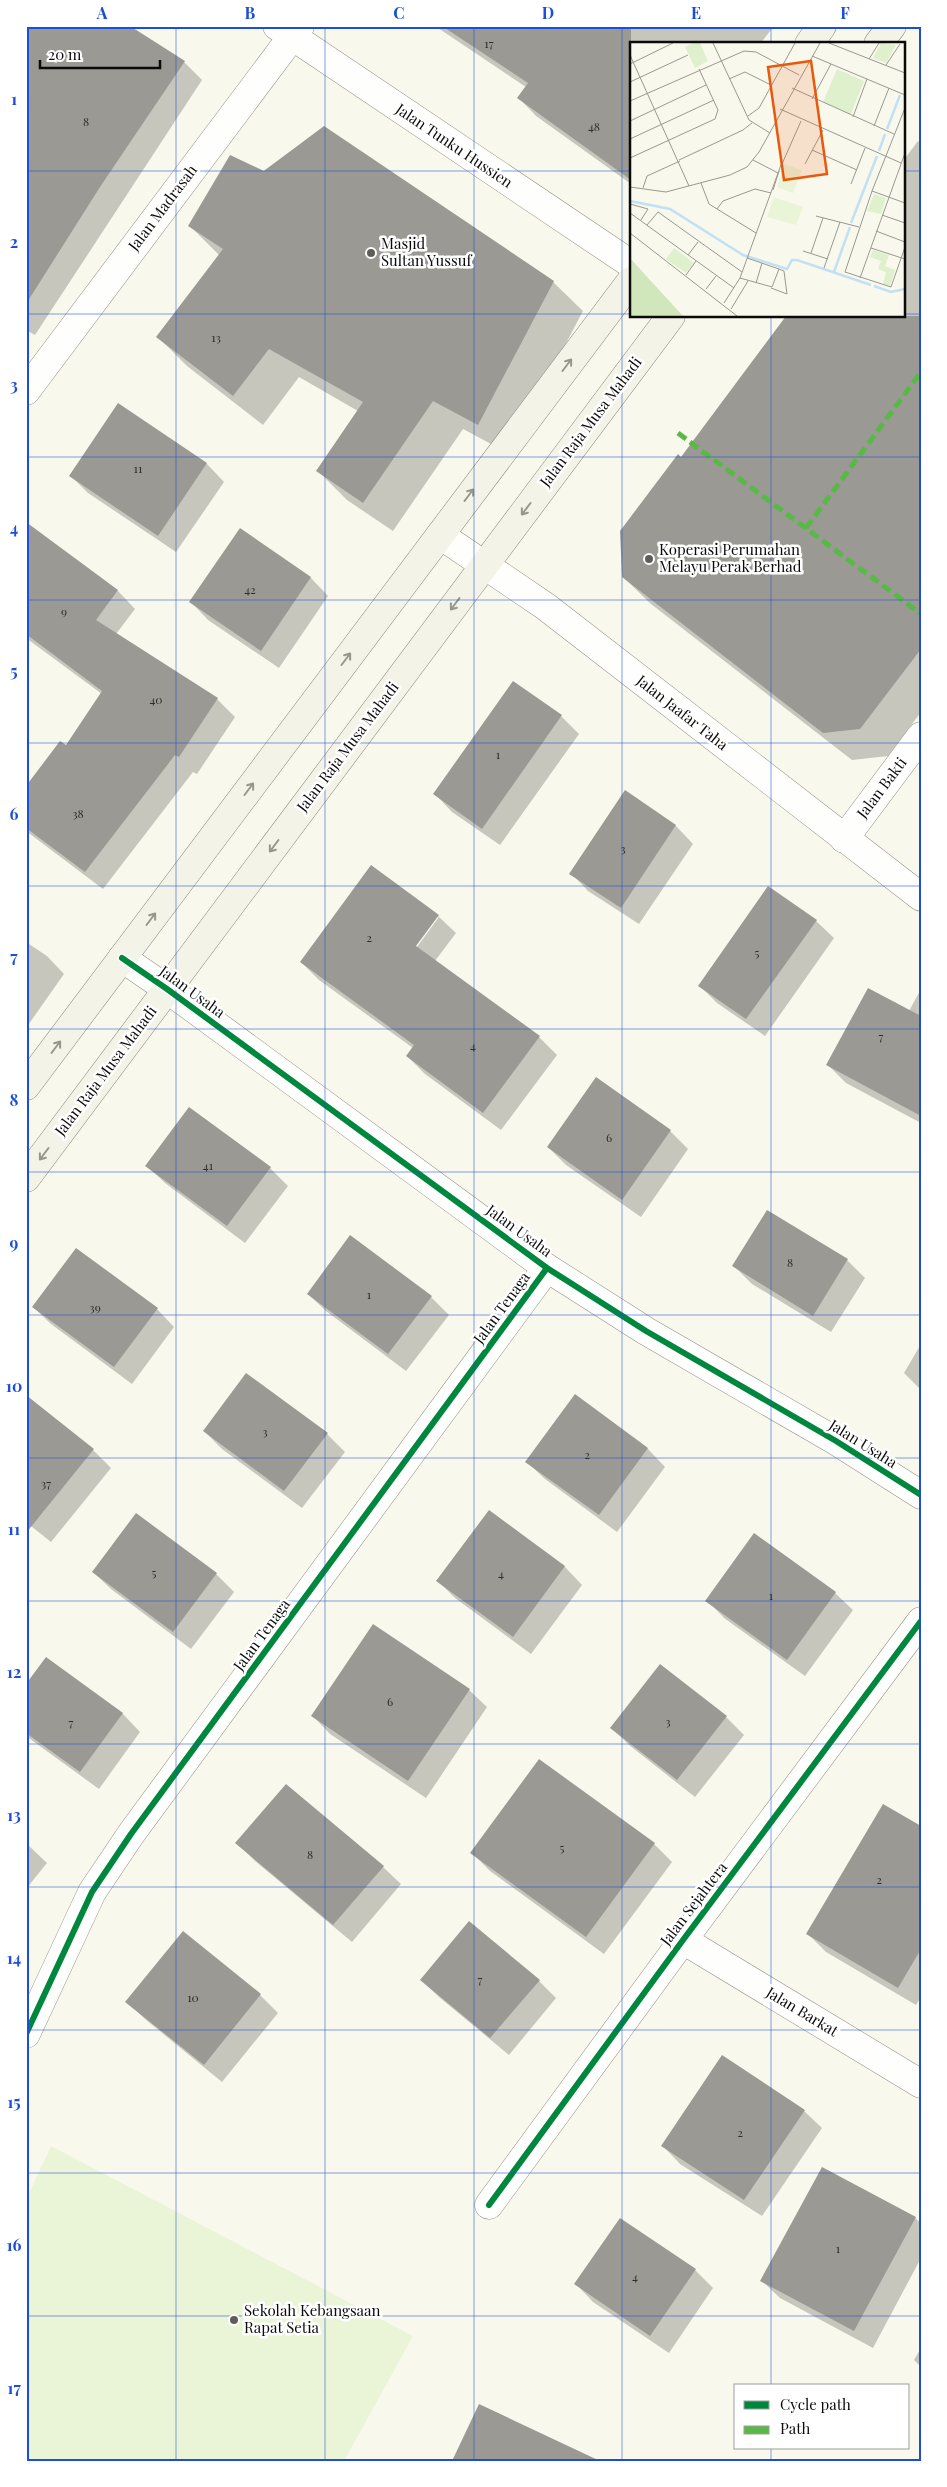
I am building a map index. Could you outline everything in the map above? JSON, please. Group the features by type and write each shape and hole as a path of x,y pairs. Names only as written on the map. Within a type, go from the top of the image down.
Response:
{"main road":[{"path":"810,42 822,26"},
{"path":"880,42 892,26"},
{"path":"26,1086 630,282"},
{"name":"Jalan Raja Musa Mahadi","path":"26,1178 669,318"}],"street":[{"name":"Jalan Tunku Hussien","path":"289,30 630,263"},
{"name":"Jalan Madrasah","path":"26,391 289,30"},
{"name":"Jalan Jaafar Taha","path":"440,534 545,606 921,897"},
{"name":"Jalan Bakti","path":"844,839 921,736"},
{"name":"Jalan Usaha","path":"122,958 547,1268 646,1331 836,1441 921,1495"},
{"name":"Jalan Tenaga","path":"26,2034 92,1892 131,1834 547,1268"},
{"name":"Jalan Sejahtera","path":"489,2205 683,1940 921,1621"},
{"name":"Jalan Barkat","path":"683,1940 921,2084"}],"green space":[{"name":"Sekolah Kebangsaan Rapat Setia","path":"51,2146 413,2336 344,2461 26,2461 26,2200"}],"building":[{"path":"26,26 130,26 185,61 100,187 26,304"},
{"path":"442,26 631,26 630,179 517,98 528,83"},
{"name":"Masjid Sultan Yussuf","path":"324,126 554,281 478,425 433,401 363,503 316,471 363,402 269,349 233,396 156,337 223,249 188,226 230,155 264,171"},
{"path":"904,316 921,316 921,649 860,729 823,733 622,577 620,531 678,454 681,457 785,318 904,318"},
{"path":"118,403 207,463 158,536 69,476"},
{"path":"26,522 118,590 96,620 218,698 179,757 175,755 85,872 26,828 26,786 60,741 66,745 102,691 26,634"},
{"path":"240,528 311,577 261,651 189,602"},
{"path":"513,681 562,715 482,829 433,794"},
{"path":"625,790 676,825 621,908 569,874"},
{"path":"371,865 439,915 416,946 540,1036 483,1113 406,1056 414,1045 300,962"},
{"path":"768,886 817,920 746,1019 698,986"},
{"path":"868,988 921,1016 921,1116 826,1065"},
{"path":"596,1077 671,1130 622,1200 547,1147"},
{"path":"189,1107 271,1167 227,1226 145,1166"},
{"path":"767,1210 848,1259 813,1316 732,1266"},
{"path":"350,1235 432,1296 388,1354 307,1294"},
{"path":"76,1248 158,1308 114,1367 32,1307"},
{"path":"246,1373 328,1433 284,1491 203,1431"},
{"path":"575,1394 648,1448 599,1515 525,1462"},
{"path":"26,1395 94,1449 26,1533"},
{"path":"489,1510 565,1566 513,1637 436,1581"},
{"path":"136,1513 217,1573 173,1632 92,1572"},
{"path":"754,1533 836,1592 787,1660 705,1601"},
{"path":"373,1624 470,1689 408,1781 311,1716"},
{"path":"46,1657 123,1713 80,1772 26,1733 26,1684"},
{"path":"660,1664 727,1716 677,1780 610,1728"},
{"path":"539,1759 655,1843 586,1937 470,1853"},
{"path":"286,1784 384,1866 333,1925 235,1843"},
{"path":"883,1804 921,1826 921,1949 898,1988 806,1934"},
{"path":"469,1921 540,1980 490,2038 420,1980"},
{"path":"183,1931 261,1994 204,2065 125,2002"},
{"path":"722,2055 805,2110 744,2200 661,2146"},
{"path":"822,2167 916,2217 854,2331 760,2281"},
{"path":"620,2218 696,2269 650,2336 574,2284"},
{"path":"479,2404 600,2461 452,2461"}],"marked path":[{"path":"806,528 921,372"},
{"path":"678,433 921,614"}],"cycle path":[{"path":"122,958 547,1268 646,1331 836,1441 921,1495"},
{"path":"26,2034 92,1892 131,1834 547,1268"},
{"path":"489,2205 683,1940 921,1621"}],"place":[{"name":"Masjid Sultan Yussuf","path":"371,253"},
{"name":"Koperasi Perumahan Melayu Perak Berhad","path":"649,559"},
{"name":"Sekolah Kebangsaan Rapat Setia","path":"234,2320"}]}
